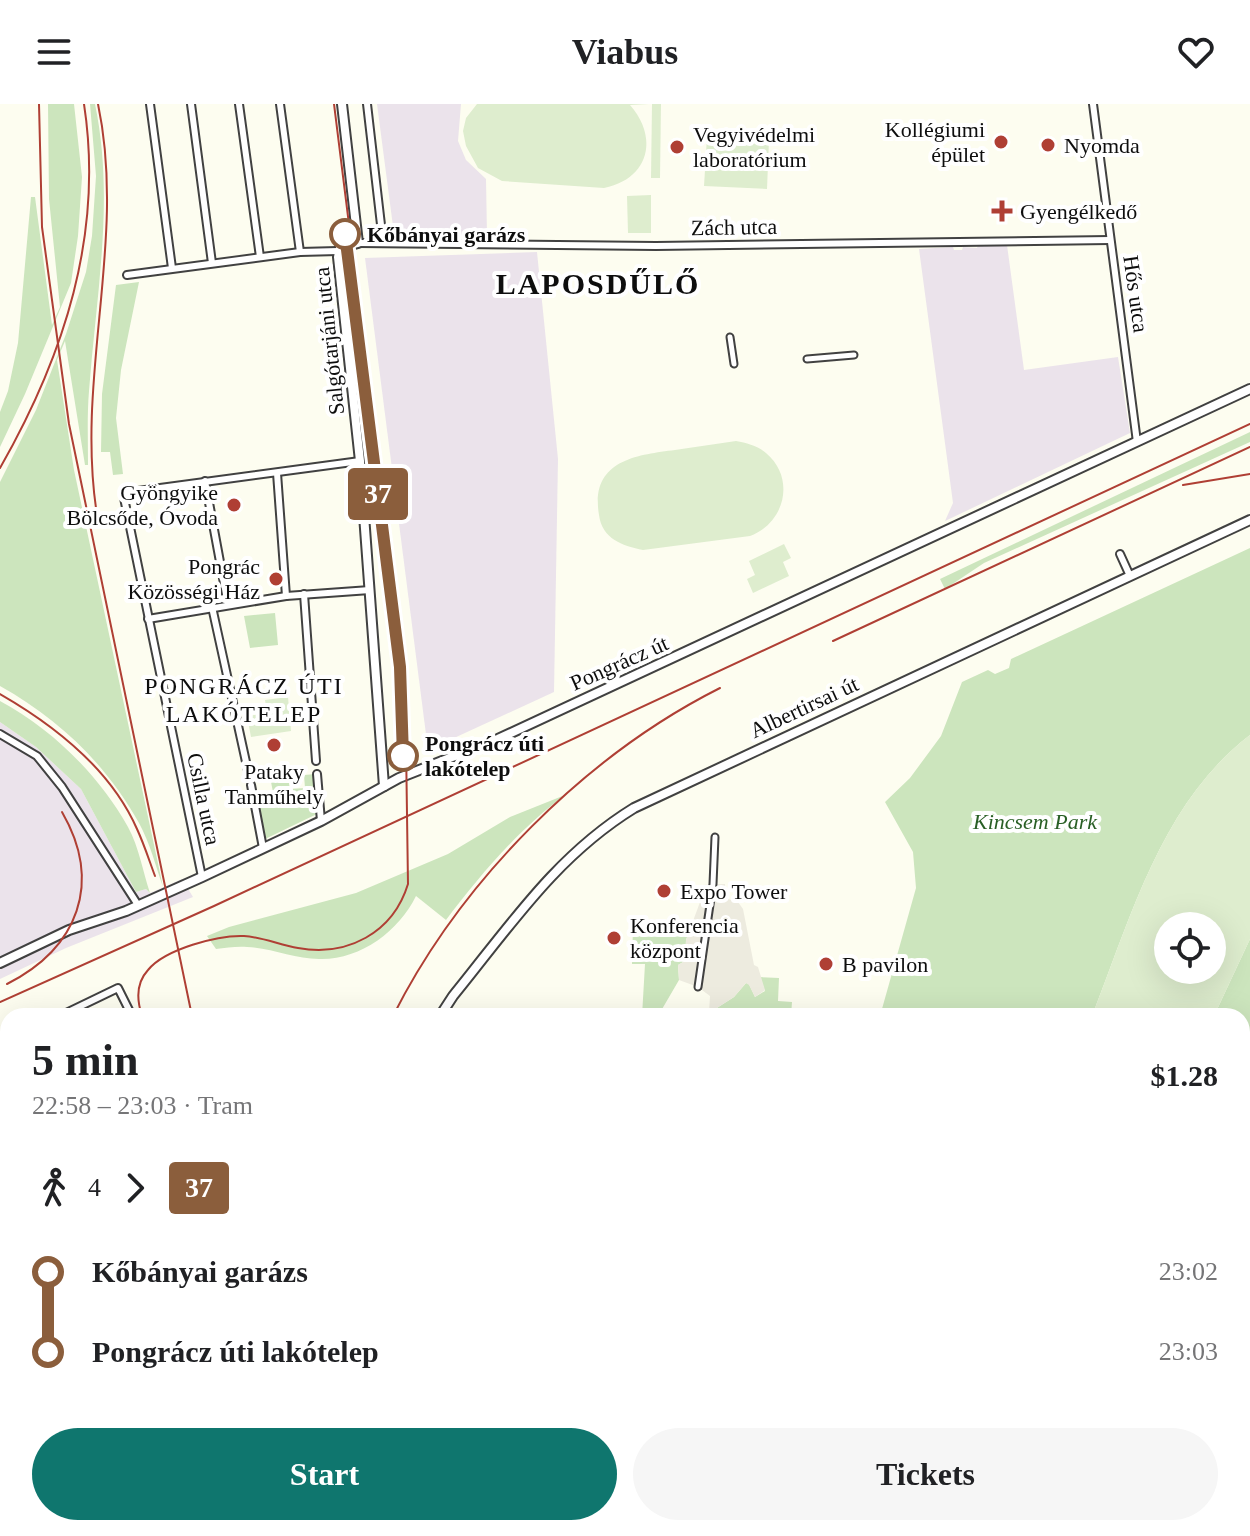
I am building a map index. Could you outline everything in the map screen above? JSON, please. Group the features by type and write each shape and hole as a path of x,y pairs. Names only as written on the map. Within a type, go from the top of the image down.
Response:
{"street":[{"path":"161,104 150,105 172,268"},
{"path":"191,104 212,263"},
{"path":"239,104 260,257"},
{"path":"280,104 300,252"},
{"name":"Salgótarjáni utca","path":"342,104 358,243 344,245 338,251 360,461 384,786"},
{"path":"367,104 383,242"},
{"name":"Hős utca","path":"1093,104 1137,442"},
{"name":"Zách utca","path":"358,243 656,246 1110,240"},
{"path":"127,275 300,252 338,251"},
{"path":"730,337 734,364"},
{"path":"807,359 854,355"},
{"name":"Pongrácz út","path":"0,963 69,930 202,877 321,821 384,786 498,739 1250,389"},
{"path":"228,605 205,481 360,461"},
{"path":"277,473 286,596"},
{"name":"Csilla utca","path":"202,877 123,493 205,481"},
{"name":"Albertirsai út","path":"445,1008 550,876 608,824 652,798 1250,520"},
{"path":"1120,554 1130,576"},
{"path":"148,619 286,596 370,590"},
{"path":"304,594 316,760"},
{"path":"212,607 248,771"},
{"path":"0,734 37,756 62,787 138,905"},
{"path":"317,774 321,821"},
{"path":"251,785 263,848"},
{"path":"698,987 713,884 715,837"},
{"path":"77,1008 118,988 128,1008"}],"shaded area":[{"path":"377,104 461,104 458,141 466,160 486,179 487,235 394,234"},
{"path":"978,245 1007,245 1024,370 1118,357 1130,433 945,521 953,503 919,249 953,247 954,250 962,250 963,247 977,248"},
{"name":"Kőbányai garázs","path":"537,252 558,459 554,692 428,750 365,258"},
{"path":"0,722 36,747 81,789 136,892 146,889 150,893 182,879 193,897 66,948 0,979"},
{"path":"725,884 725,898 738,902 743,909 754,965 758,967 765,990 755,997 746,983 734,997 717,1008 709,1008 710,996 698,987 679,980 678,965 685,961 686,940 703,894 702,885"}],"green space":[{"path":"48,104 74,104 82,177 78,236 71,283 0,447 0,412 8,391 18,343 31,197 35,197 52,325 60,307 49,199"},
{"path":"90,104 95,104 101,140 104,212 88,400 88,465 85,465 65,341 57,360 74,470 163,887 143,831 112,781 61,728 0,686 0,482 36,410 86,272 96,176"},
{"path":"477,104 649,104 630,105 644,131 645,156 631,176 604,188 502,181 478,168 466,146 463,131 466,118"},
{"path":"652,104 661,104 660,178 651,178"},
{"path":"707,137 769,140 767,189 704,186"},
{"path":"651,195 651,233 628,233 627,196"},
{"path":"139,282 121,370 116,418 123,474 113,475 110,452 101,452 102,394 116,285"},
{"path":"1250,432 1250,442 984,563 945,589 940,579"},
{"path":"736,441 763,451 781,475 782,499 778,511 762,530 750,536 643,550 615,540 604,530 599,515 601,483 619,464 645,455"},
{"path":"784,544 791,558 783,562 789,576 753,593 747,579 755,575 749,561"},
{"name":"Kincsem Park","path":"1250,548 1250,735 1220,762 1194,793 1172,827 1136,901 1095,1008 882,1008 916,888 913,852 885,802 910,778 941,736 962,682 988,670 995,674 1009,668 1011,659"},
{"path":"275,613 278,645 250,648 244,616"},
{"path":"288,697 291,731 251,737 247,716 267,713 265,700"},
{"path":"0,701 56,739 103,789 132,835 150,893 146,889 136,892 81,789 36,747 0,722"},
{"path":"1250,735 1250,939 1218,1008 1095,1008 1136,901 1172,827 1194,793 1220,762"},
{"path":"286,764 290,789 305,788 304,775 316,774 319,813 263,840 255,797 273,792 268,767"},
{"path":"565,795 501,853 446,920 416,896 400,921 377,941 337,958 303,958 256,948 216,949 207,936 229,927 356,893 448,854 510,817"},
{"path":"633,925 690,928 685,961 678,965 679,980 663,1008 642,1008 645,964 632,964"},
{"path":"1250,939 1250,1008 1218,1008"},
{"path":"759,977 779,978 778,1001 792,1002 792,1008 717,1008 734,997 746,983 755,997 765,991"}],"tram line":[{"path":"141,1008 140,986 148,970 179,950 233,936 316,950 350,945 380,928 401,901 408,884 405,674 334,104"},
{"name":"37","path":"345,234 400,667 403,756"},
{"path":"833,641 1250,447"},
{"path":"1183,485 1250,474"}],"railway":[{"path":"39,104 42,227 69,424 190,1008"},
{"path":"0,468 43,382 74,293 88,200 89,152 84,104"},
{"path":"97,515 92,463 92,412 107,207 105,155 98,104"},
{"path":"0,1002 214,906 1250,424"},
{"path":"397,1008 454,917 531,827 575,786 622,749 670,716 720,688"},
{"path":"0,694 60,735 112,787 140,835 155,876"},
{"path":"7,984 51,952 76,911 81,888 81,864 62,812"}],"place":[{"name":"Kollégiumi épület","path":"1001,142"},
{"name":"Nyomda","path":"1048,145"},
{"name":"Vegyivédelmi laboratórium","path":"677,147"},
{"name":"Gyengélkedő","path":"1002,211"},
{"name":"Kőbányai garázs","path":"345,234"},
{"name":"Gyöngyike Bölcsőde, Óvoda","path":"234,505"},
{"name":"Pongrác Közösségi Ház","path":"276,579"},
{"name":"Pataky Tanműhely","path":"274,745"},
{"name":"Pongrácz úti lakótelep","path":"403,756"},
{"name":"Expo Tower","path":"664,891"},
{"name":"Konferencia központ","path":"614,938"},
{"name":"B pavilon","path":"826,964"}],"district":[{"name":"LAPOSDŰLŐ","path":"598,283"},
{"name":"PONGRÁCZ ÚTI LAKÓTELEP","path":"244,700"}]}
